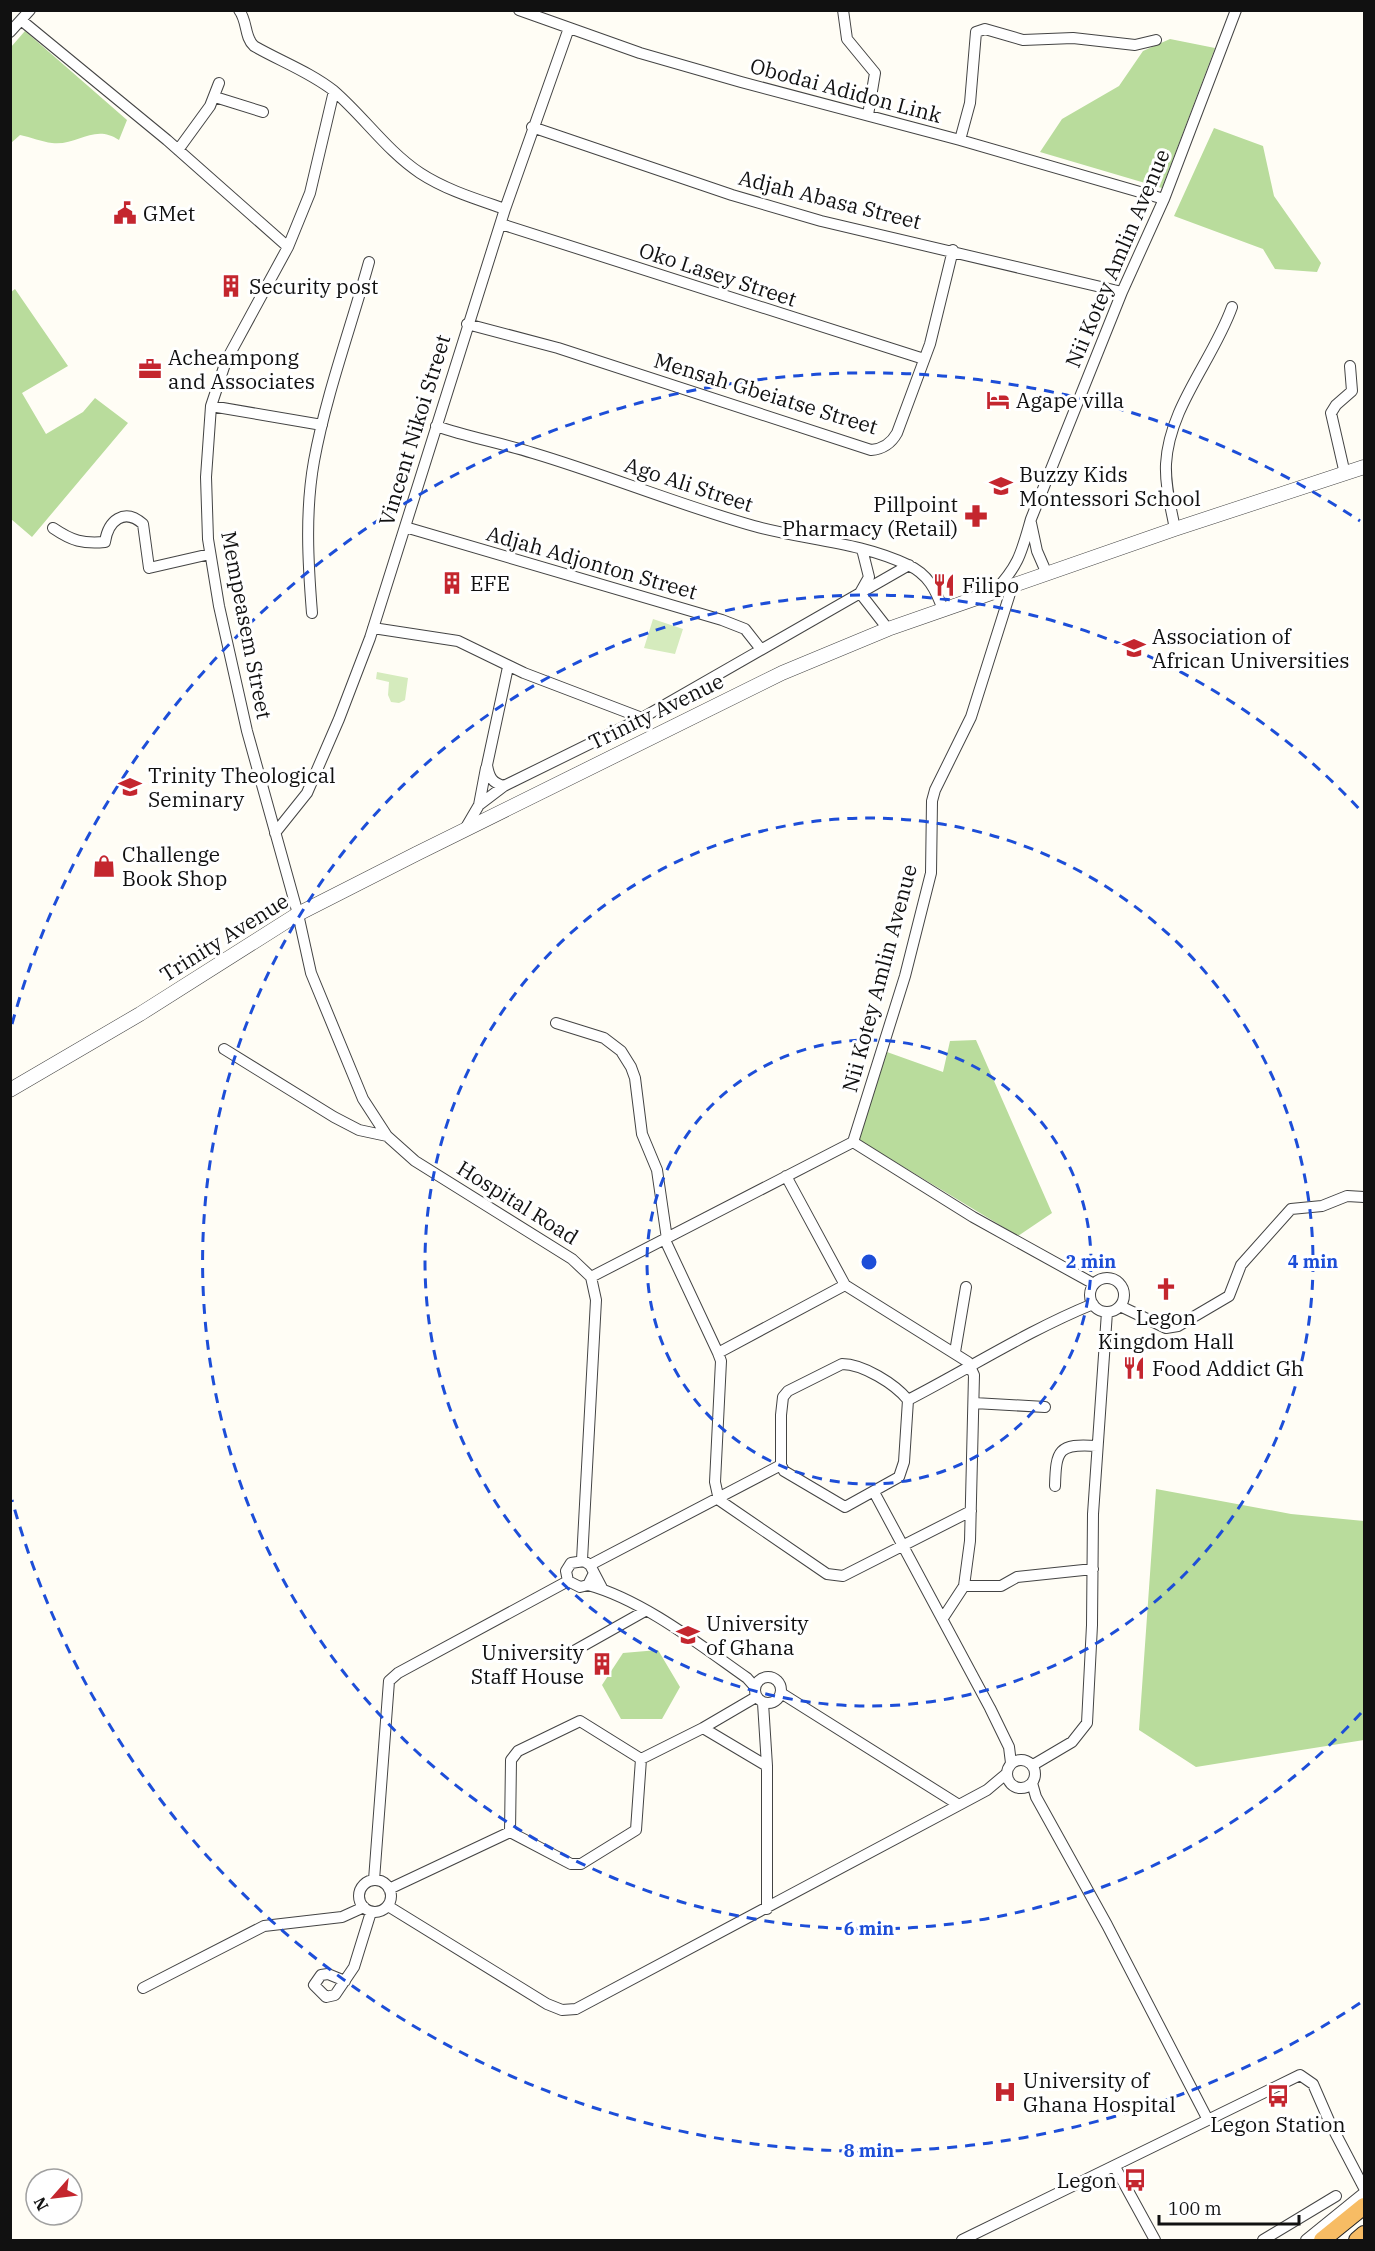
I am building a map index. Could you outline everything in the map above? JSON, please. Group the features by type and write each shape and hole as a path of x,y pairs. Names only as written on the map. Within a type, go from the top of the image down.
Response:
{"highway":[{"path":"1322,2241 1365,2206"},
{"path":"1357,2241 1365,2234"}],"street":[{"path":"10,32 30,10"},
{"path":"239,10 245,22 249,42 292,65 334,92 390,148 421,174 452,190 505,209"},
{"name":"Obodai Adidon Link","path":"519,10 741,82 960,140 1164,199"},
{"path":"843,10 847,39 875,73 868,115"},
{"name":"Nii Kotey Amlin Avenue","path":"992,594 1014,570 1022,554 1030,519 1122,292 1164,199 1236,10"},
{"path":"21,20 178,150 288,247"},
{"name":"Vincent Nikoi Street","path":"275,833 307,793 339,719 373,628 467,324 532,127 569,28"},
{"path":"960,140 970,103 976,32 985,29 1023,40 1073,38 1135,45 1156,40"},
{"path":"178,150 215,97 219,83"},
{"name":"Mempeasem Street","path":"298,914 245,719 219,606 210,554 206,477 211,406 225,361 288,247 310,193 334,92"},
{"path":"215,97 263,112"},
{"name":"Adjah Abasa Street","path":"532,127 743,198 821,220 1122,292"},
{"name":"Oko Lasey Street","path":"501,224 924,359"},
{"name":"Mensah Gbeiatse Street","path":"467,324 558,348 872,450 880,449 892,441 924,359 953,250"},
{"path":"312,613 308,562 309,509 314,463 322,425 369,262"},
{"path":"1175,529 1166,475 1168,448 1179,411 1225,327 1232,307"},
{"path":"1345,474 1331,413 1336,405 1352,391 1350,366"},
{"path":"211,406 322,425"},
{"name":"Ago Ali Street","path":"436,426 482,441 532,453 754,526 862,549 909,565 925,575 936,591 944,610"},
{"name":"Trinity Avenue","path":"10,1090 140,1014 298,914 782,673 888,629 1175,529 1365,467"},
{"path":"53,528 69,539 81,543 105,542 107,528 113,521 123,517 137,518 143,524 149,568 210,554"},
{"path":"1030,519 1037,551 1047,574"},
{"name":"Adjah Adjonton Street","path":"405,527 722,620 745,629 760,648"},
{"path":"860,592 869,577 862,549"},
{"path":"465,829 479,805 500,785 642,718 746,660 760,648 909,565"},
{"name":"Nii Kotey Amlin Avenue","path":"853,1142 904,976 931,873 932,801 935,790 948,758 970,717 1012,587"},
{"path":"860,592 888,629"},
{"path":"373,628 458,641 508,667 642,718"},
{"path":"479,805 508,667"},
{"path":"487,765 489,776 500,785"},
{"name":"Hospital Road","path":"298,914 311,973 336,1038 363,1100 387,1136 415,1161 572,1259 591,1276"},
{"path":"556,1023 604,1038 621,1051 635,1078 642,1134 657,1170 666,1239 721,1361 715,1482 719,1500 827,1574 835,1577 843,1576 905,1546 971,1511"},
{"path":"224,1049 358,1130 387,1136"},
{"path":"767,1909 767,1766 758,1692 747,1678 645,1611 602,1588 586,1569 581,1548 595,1310 595,1287 591,1276 853,1142 973,1217 1094,1284"},
{"path":"786,1176 845,1285 955,1352 972,1367 974,1403 971,1511 964,1586 943,1618"},
{"path":"1120,1305 1166,1328 1178,1326 1229,1296 1241,1265 1291,1209 1323,1206 1347,1196 1365,1197"},
{"path":"1108,1278 1118,1282 1124,1290 1120,1305 1107,1312 1093,1304 1090,1294 1094,1284 1108,1278"},
{"path":"718,1353 845,1285"},
{"path":"955,1352 966,1287"},
{"path":"908,1400 972,1367 1048,1323 1093,1304"},
{"path":"1016,1761 1033,1765 1072,1742 1082,1733 1087,1723 1097,1446 1107,1312"},
{"path":"852,1364 895,1388 908,1400 902,1470 899,1477 850,1506 837,1505 784,1471 781,1465 780,1426 783,1397 788,1392 835,1366 852,1364"},
{"path":"974,1403 1045,1407"},
{"path":"1055,1486 1057,1457 1061,1451 1072,1446 1097,1446"},
{"path":"586,1569 575,1586 568,1581 566,1571 586,1569 781,1465"},
{"path":"874,1492 905,1546 1016,1761"},
{"path":"964,1586 1001,1586 1017,1577 1093,1569"},
{"path":"374,1880 389,1681 398,1673 568,1581"},
{"path":"566,1656 645,1611"},
{"path":"641,1759 703,1728 774,1679 779,1697"},
{"path":"758,1692 794,1702 958,1806"},
{"path":"510,1832 511,1760 518,1751 580,1721 641,1759"},
{"path":"703,1728 767,1766"},
{"path":"510,1832 571,1864 581,1864 636,1830 641,1759"},
{"path":"387,1906 548,2004 562,2010 576,2009 1008,1779 1016,1761"},
{"path":"1028,1785 1035,1771 1033,1765"},
{"path":"1008,1779 1028,1785 1036,1797 1111,1933 1208,2120"},
{"path":"389,1888 510,1832"},
{"path":"143,1988 264,1926 342,1917 367,1910 380,1911 387,1906 391,1897 389,1888 382,1882 374,1880 365,1883 360,1891 359,1900 367,1910"},
{"path":"345,1981 354,1967 367,1910"},
{"path":"962,2241 1279,2087 1294,2077 1304,2076 1313,2084 1330,2123 1365,2188"},
{"path":"1115,2167 1155,2241"},
{"path":"1306,2241 1365,2193"},
{"path":"1263,2241 1336,2196"}],"green space":[{"path":"25,31 127,120 119,140 110,135 94,134 61,143 52,143 20,135 11,143 11,47"},
{"path":"1170,39 1215,48 1162,188 1040,152 1062,119 1119,86 1143,51"},
{"path":"1214,128 1263,146 1274,196 1321,263 1317,272 1275,269 1263,249 1174,216"},
{"path":"15,289 68,366 22,393 46,434 83,412 95,398 128,423 32,537 11,519 10,293"},
{"path":"653,619 683,629 675,654 644,648"},
{"path":"377,672 408,678 405,700 399,703 391,702 388,695 389,682 376,679"},
{"path":"976,1040 1052,1213 1018,1236 859,1140 887,1052 943,1072 950,1041"},
{"path":"1156,1489 1291,1514 1364,1521 1364,1740 1196,1767 1139,1730"},
{"path":"658,1650 680,1687 662,1719 621,1719 602,1685 623,1653"}],"place":[{"name":"GMet","path":"125,213"},
{"name":"Security post","path":"231,286"},
{"name":"Acheampong and Associates","path":"150,369"},
{"name":"Agape villa","path":"998,400"},
{"name":"Buzzy Kids Montessori School","path":"1001,486"},
{"name":"Pillpoint Pharmacy (Retail)","path":"976,516"},
{"name":"EFE","path":"452,583"},
{"name":"Filipo","path":"944,585"},
{"name":"Association of African Universities","path":"1134,648"},
{"name":"Trinity Theological Seminary","path":"130,787"},
{"name":"Challenge Book Shop","path":"104,866"},
{"name":"Legon Kingdom Hall","path":"1166,1289"},
{"name":"Food Addict Gh","path":"1134,1368"},
{"name":"University of Ghana","path":"688,1635"},
{"name":"University Staff House","path":"602,1664"},
{"name":"University of Ghana Hospital","path":"1005,2092"},
{"name":"Legon Station","path":"1278,2096"},
{"name":"Legon","path":"1135,2180"}]}
